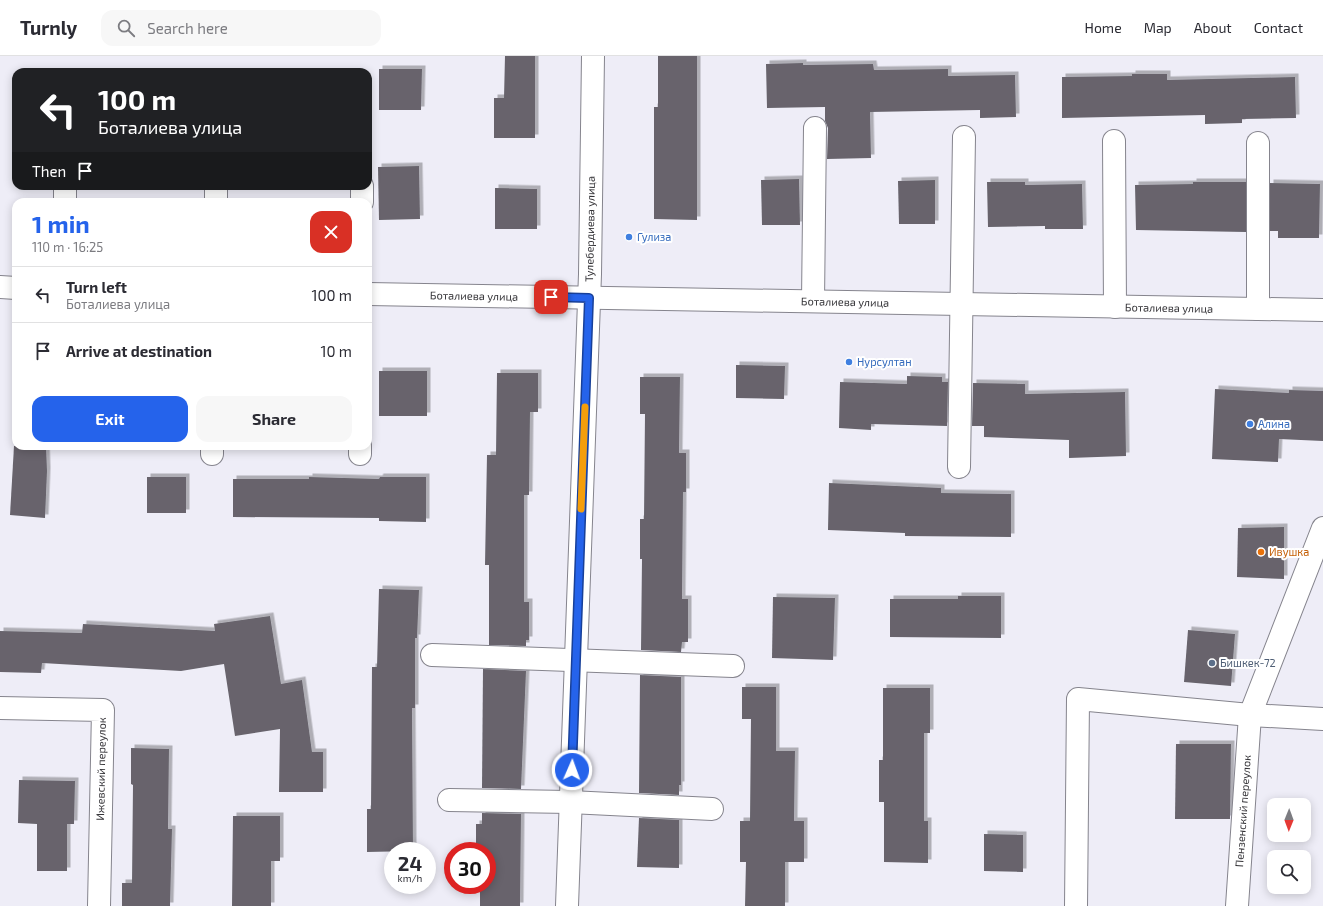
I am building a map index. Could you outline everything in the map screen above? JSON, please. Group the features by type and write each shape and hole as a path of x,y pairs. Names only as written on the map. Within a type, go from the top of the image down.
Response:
{"street":[{"name":"Тулебердиева улица","path":"567,906 589,298 593,56"},
{"path":"813,302 815,128"},
{"path":"959,467 964,137"},
{"path":"1114,140 1115,307"},
{"path":"1258,143 1258,309"},
{"path":"0,287 12,288"},
{"name":"Боталиева улица","path":"372,294 1323,310"},
{"name":"Пензенский переулок","path":"1237,906 1250,715 1323,528"},
{"path":"432,655 576,659 733,666"},
{"path":"1076,906 1078,699 1250,715 1323,719"},
{"name":"Ижевский переулок","path":"0,708 103,710 99,906"},
{"path":"449,800 570,802 712,808"}],"building":[{"path":"505,56 535,56 535,138 494,138 494,98 504,98"},
{"path":"658,56 697,56 697,220 654,219 654,107 658,107"},
{"path":"803,63 803,65 873,64 874,70 948,69 948,76 1015,75 1016,117 980,118 980,110 870,112 871,158 827,159 828,128 825,121 825,107 767,108 766,64"},
{"path":"379,69 422,69 421,110 379,110"},
{"path":"1132,74 1167,74 1167,80 1295,77 1296,118 1242,119 1242,123 1205,124 1205,115 1062,118 1062,77 1132,76"},
{"path":"419,166 420,219 379,220 378,167"},
{"path":"799,179 800,225 762,225 761,180"},
{"path":"935,180 935,224 899,224 898,181"},
{"path":"987,182 1025,182 1025,185 1082,184 1083,229 1045,229 1045,226 988,227"},
{"path":"1193,182 1246,182 1246,232 1136,230 1135,185 1193,184"},
{"path":"1270,183 1320,184 1319,238 1278,238 1278,231 1270,231"},
{"path":"495,188 537,189 537,229 495,229"},
{"path":"736,365 785,366 784,399 736,398"},
{"path":"379,371 427,371 427,416 379,416"},
{"path":"497,373 538,373 538,412 530,412 529,495 524,495 524,602 529,602 529,640 526,640 526,646 489,645 489,565 485,565 487,455 496,455"},
{"path":"907,376 942,377 942,382 948,382 947,426 871,424 871,430 839,428 840,382 907,384"},
{"path":"640,377 680,377 679,453 686,453 686,492 683,492 682,599 688,599 688,642 682,642 681,652 641,650 642,559 640,559 640,519 644,519 645,414 640,414"},
{"path":"973,383 1025,384 1025,394 1125,392 1126,456 1069,458 1069,440 984,437 984,426 972,426"},
{"path":"1215,389 1289,393 1289,390 1323,391 1323,441 1279,439 1278,462 1212,459"},
{"path":"14,450 46,450 45,518 10,515"},
{"path":"147,477 186,477 186,513 147,513"},
{"path":"309,477 379,479 380,477 426,477 426,522 379,521 379,518 233,517 233,479 309,479"},
{"path":"829,483 941,488 941,493 1011,494 1011,537 905,536 905,533 828,530"},
{"name":"Ивушка","path":"1284,527 1284,579 1237,577 1238,528"},
{"path":"379,589 419,590 417,638 415,638 415,708 412,708 413,842 384,842 384,852 367,852 367,809 371,809 372,667 377,667"},
{"path":"958,596 1001,596 1001,638 890,637 890,599 958,599"},
{"path":"773,597 835,598 833,660 772,658"},
{"path":"270,616 281,684 302,680 312,752 323,752 323,792 279,792 280,729 235,736 224,664 181,671 42,663 41,673 0,672 0,631 82,633 83,624 215,631 214,624"},
{"path":"1188,630 1235,634 1231,686 1184,682"},
{"path":"483,669 526,671 521,789 482,788"},
{"path":"640,675 681,677 681,785 679,785 679,795 639,793"},
{"path":"742,687 776,687 776,751 795,751 794,821 804,821 804,862 785,862 785,906 745,906 746,862 740,862 740,821 750,821 751,719 742,719"},
{"path":"883,688 930,688 930,733 924,733 924,821 928,821 928,863 884,862 884,802 879,802 879,760 883,760"},
{"path":"1176,744 1231,744 1230,819 1175,819"},
{"path":"131,748 169,749 168,829 172,829 170,906 122,906 122,883 132,883 133,785 131,784"},
{"path":"19,780 75,781 74,824 67,824 67,871 37,871 37,824 18,823"},
{"path":"482,813 521,814 520,906 480,906 480,894 496,894 496,842 476,842 476,824 482,824"},
{"path":"233,816 280,816 280,861 271,861 271,906 232,906"},
{"path":"639,818 679,820 679,868 637,867"},
{"path":"984,834 1023,835 1023,872 984,871"}],"slow traffic":[{"path":"581,509 585,407"}],"place":[{"name":"Гулиза","path":"629,237"},
{"name":"Нурсултан","path":"849,362"},
{"name":"Алина","path":"1250,424"},
{"name":"Ивушка","path":"1261,552"},
{"name":"Бишкек-72","path":"1212,663"}],"route":[{"path":"551,297 589,298 572,770"}]}
